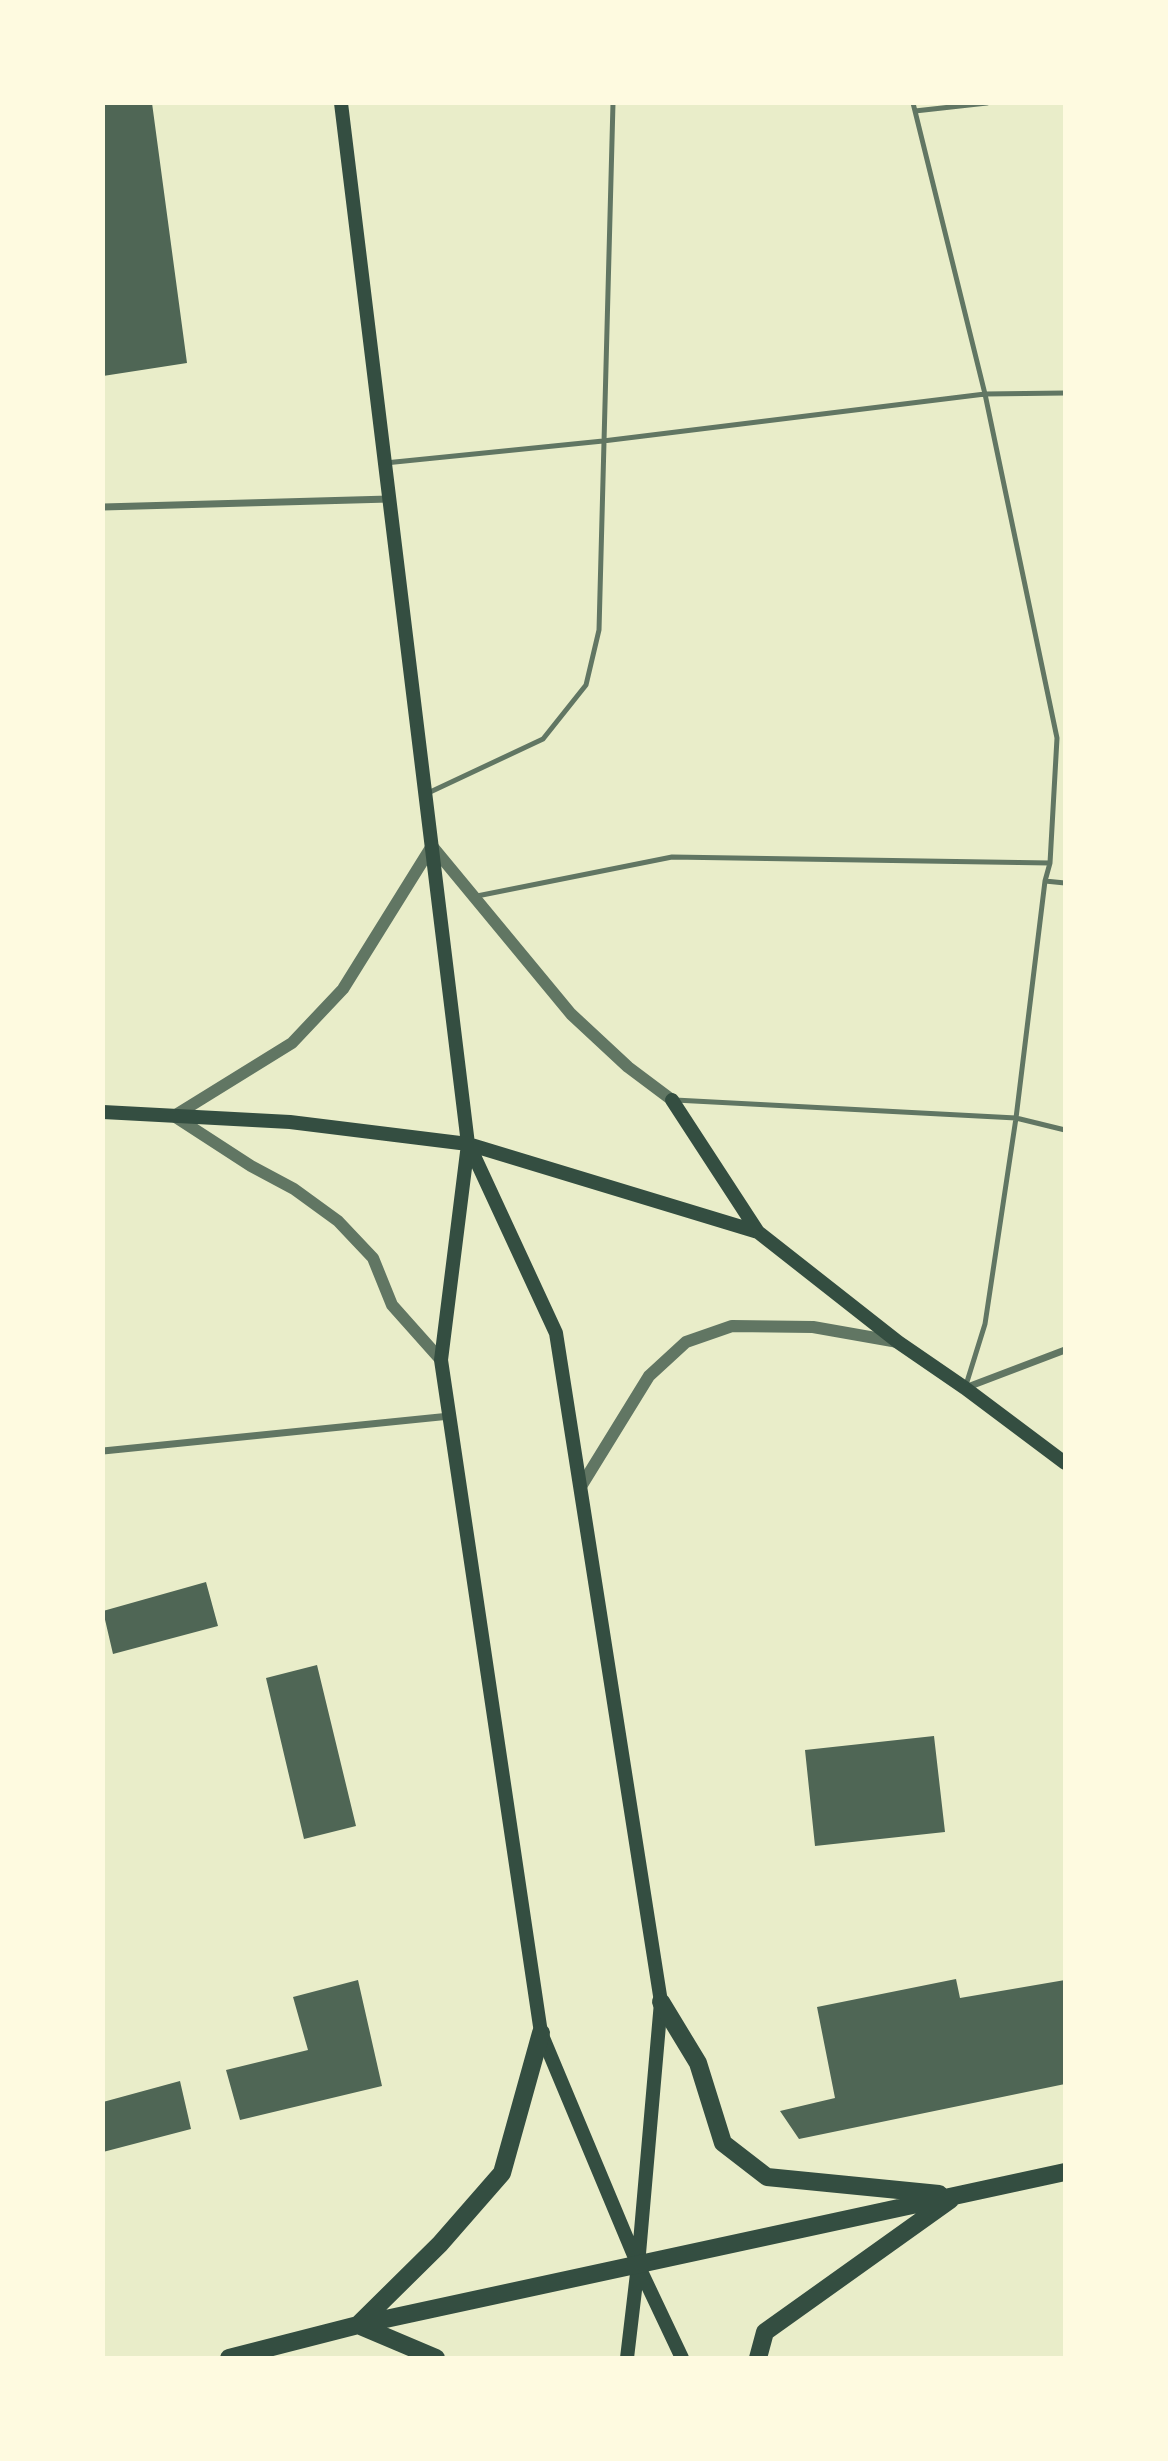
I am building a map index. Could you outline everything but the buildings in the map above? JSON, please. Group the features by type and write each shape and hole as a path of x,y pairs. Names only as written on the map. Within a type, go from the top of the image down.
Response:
{"main road":[{"path":"341,103 468,1144 441,1360 541,2033 638,2265 682,2358"},
{"path":"672,1100 758,1232 898,1342 1065,1463"},
{"path":"103,1112 290,1122 468,1144 758,1232"},
{"path":"468,1144 556,1333 661,2002 638,2265 626,2358"},
{"path":"661,2002 698,2063 723,2143 767,2178 956,2196"},
{"path":"358,2325 440,2244 502,2174 541,2033"},
{"path":"229,2358 358,2325 1065,2172"},
{"path":"758,2358 765,2332 956,2196"},
{"path":"358,2325 436,2358"}],"street":[{"path":"103,507 389,499"},
{"path":"441,1360 392,1305 373,1258 338,1221 294,1189 251,1166 174,1116 292,1043 343,989 432,846 571,1014 628,1067 672,1100"},
{"path":"580,1488 649,1376 686,1342 732,1326 813,1326 898,1342"},
{"path":"965,1388 1065,1350"},
{"path":"103,1451 450,1416"}],"lane":[{"path":"426,794 544,739 586,685 599,629 613,103"},
{"path":"913,103 985,394 1057,738 1050,863 1045,881 1016,1118 985,1324 965,1388"},
{"path":"915,111 987,103"},
{"path":"385,463 603,442 985,394 1065,393"},
{"path":"1057,738 1065,733"},
{"path":"474,897 671,857 1050,863"},
{"path":"1045,881 1065,883"},
{"path":"672,1100 1016,1118 1065,1130"}]}
